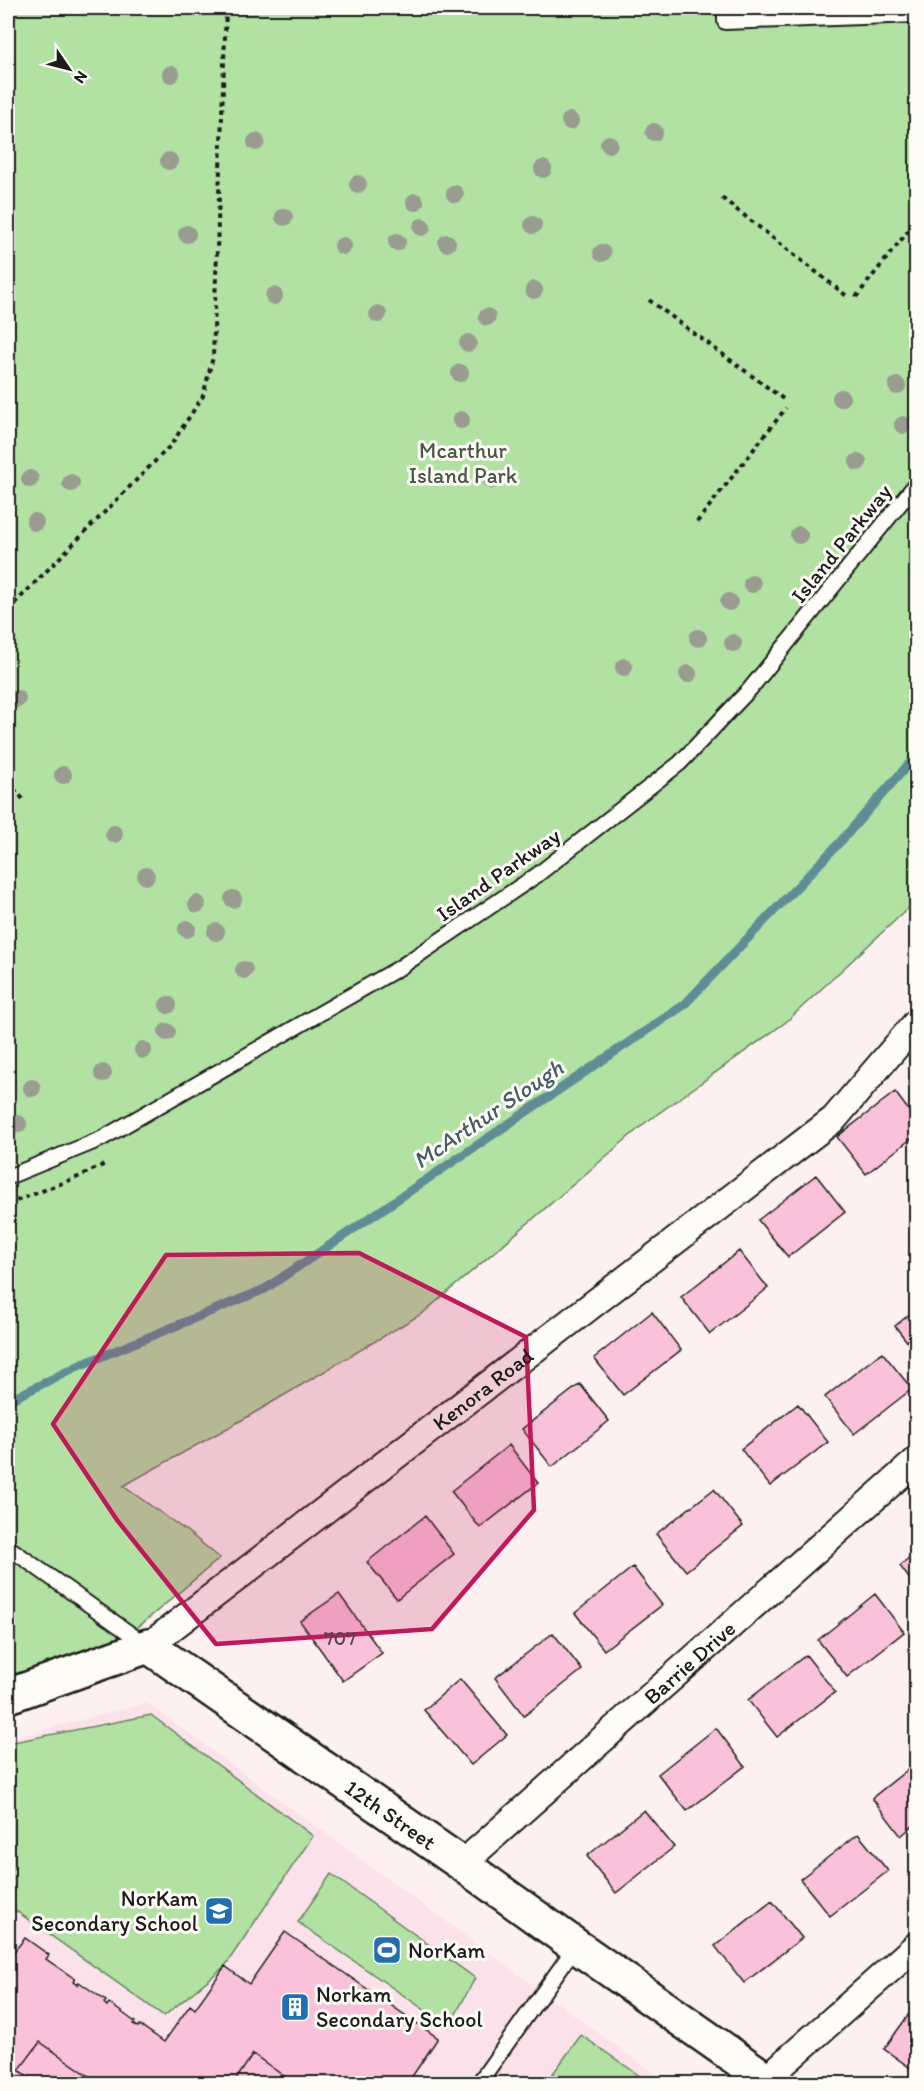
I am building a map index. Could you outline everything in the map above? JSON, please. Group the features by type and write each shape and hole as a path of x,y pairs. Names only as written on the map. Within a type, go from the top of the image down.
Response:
{"street":[{"name":"Kenora Road","path":"8,1696 148,1646 834,1119 916,1023"},
{"name":"Barrie Drive","path":"462,1864 916,1461"},
{"name":"12th Street","path":"148,1646 770,2081"},
{"path":"770,2081 916,1946"}],"lane":[{"path":"725,8 725,22 916,15"},
{"name":"Island Parkway","path":"8,1177 101,1139 399,968 537,876 680,763 750,689 916,484"},
{"name":"12th Street","path":"8,1547 148,1646"},
{"path":"477,2084 576,1946"}],"path":[{"path":"8,610 171,445 203,396 213,357 226,8"},
{"path":"722,198 848,297"},
{"path":"856,297 916,221"},
{"path":"649,300 786,401"},
{"path":"697,522 786,408"},
{"path":"8,782 23,799"}],"highlighted area":[{"path":"359,1253 526,1337 534,1510 432,1629 216,1644 117,1520 53,1424 166,1255"}],"shaded area":[{"name":"NorKam Secondary School","path":"147,1703 667,2083 8,2084 8,1739"}],"green space":[{"name":"Mcarthur Island Park","path":"8,8 916,8 916,901 786,1022 645,1123 423,1313 249,1416 123,1486 188,1532 220,1558 106,1654 24,1679 8,1667"},
{"path":"151,1715 313,1836 225,1966 164,2016 8,1905 8,1743"},
{"name":"NorKam","path":"331,1874 475,1978 449,2027 298,1922"},
{"path":"581,2035 650,2083 546,2083"}],"building":[{"path":"895,1092 916,1120 916,1135 866,1174 837,1137"},
{"path":"816,1175 845,1212 788,1257 758,1220"},
{"path":"739,1251 768,1288 710,1334 681,1297"},
{"path":"916,1309 916,1353 895,1326"},
{"path":"652,1312 681,1350 623,1395 594,1358"},
{"path":"882,1352 912,1389 854,1434 825,1397"},
{"path":"580,1384 609,1421 552,1467 522,1429"},
{"path":"798,1404 828,1442 770,1486 741,1449"},
{"path":"509,1445 538,1483 480,1528 451,1491"},
{"path":"714,1489 743,1526 686,1571 656,1534"},
{"path":"425,1516 454,1554 397,1599 367,1562"},
{"path":"916,1553 916,1588 900,1566"},
{"path":"633,1567 662,1605 604,1650 575,1613"},
{"path":"339,1594 382,1653 343,1681 300,1621"},
{"path":"875,1594 904,1632 847,1677 818,1640"},
{"path":"553,1633 582,1670 524,1716 495,1678"},
{"path":"806,1655 835,1692 777,1737 748,1700"},
{"path":"460,1679 507,1735 471,1765 424,1710"},
{"path":"716,1728 745,1766 687,1811 658,1774"},
{"path":"916,1763 916,1823 901,1836 872,1798"},
{"path":"644,1810 674,1847 616,1893 587,1856"},
{"path":"858,1834 888,1871 830,1916 800,1879"},
{"path":"772,1901 802,1938 744,1983 715,1946"},
{"name":"Norkam Secondary School","path":"285,1932 438,2038 407,2084 295,2084 253,2054 233,2084 93,2084 95,2080 40,2042 19,2070 38,2084 8,2084 8,1951 12,1954 25,1938 49,1955 46,1959 75,1979 73,1982 77,1985 79,1982 106,2001 104,2003 107,2006 109,2003 135,2022 133,2024 138,2027 140,2025 164,2042 190,2005 195,2009 225,1966 249,1984"},
{"name":"Norkam Secondary School","path":"285,1932 438,2038 407,2084 8,2084 8,1951 12,1954 25,1938 49,1955 46,1959 75,1979 73,1982 77,1985 79,1982 106,2001 104,2003 107,2006 109,2003 135,2022 133,2024 138,2027 140,2025 164,2042 190,2005 195,2009 225,1966 249,1984"},
{"path":"912,2010 916,2014 916,2072 884,2049"}],"waterway":[{"name":"McArthur Slough","path":"8,1401 76,1367 265,1289 684,1005 841,841 916,756"}],"place":[{"name":"NorKam Secondary School","path":"219,1911"},
{"name":"NorKam","path":"387,1950"},
{"name":"Norkam Secondary School","path":"295,2007"}]}
